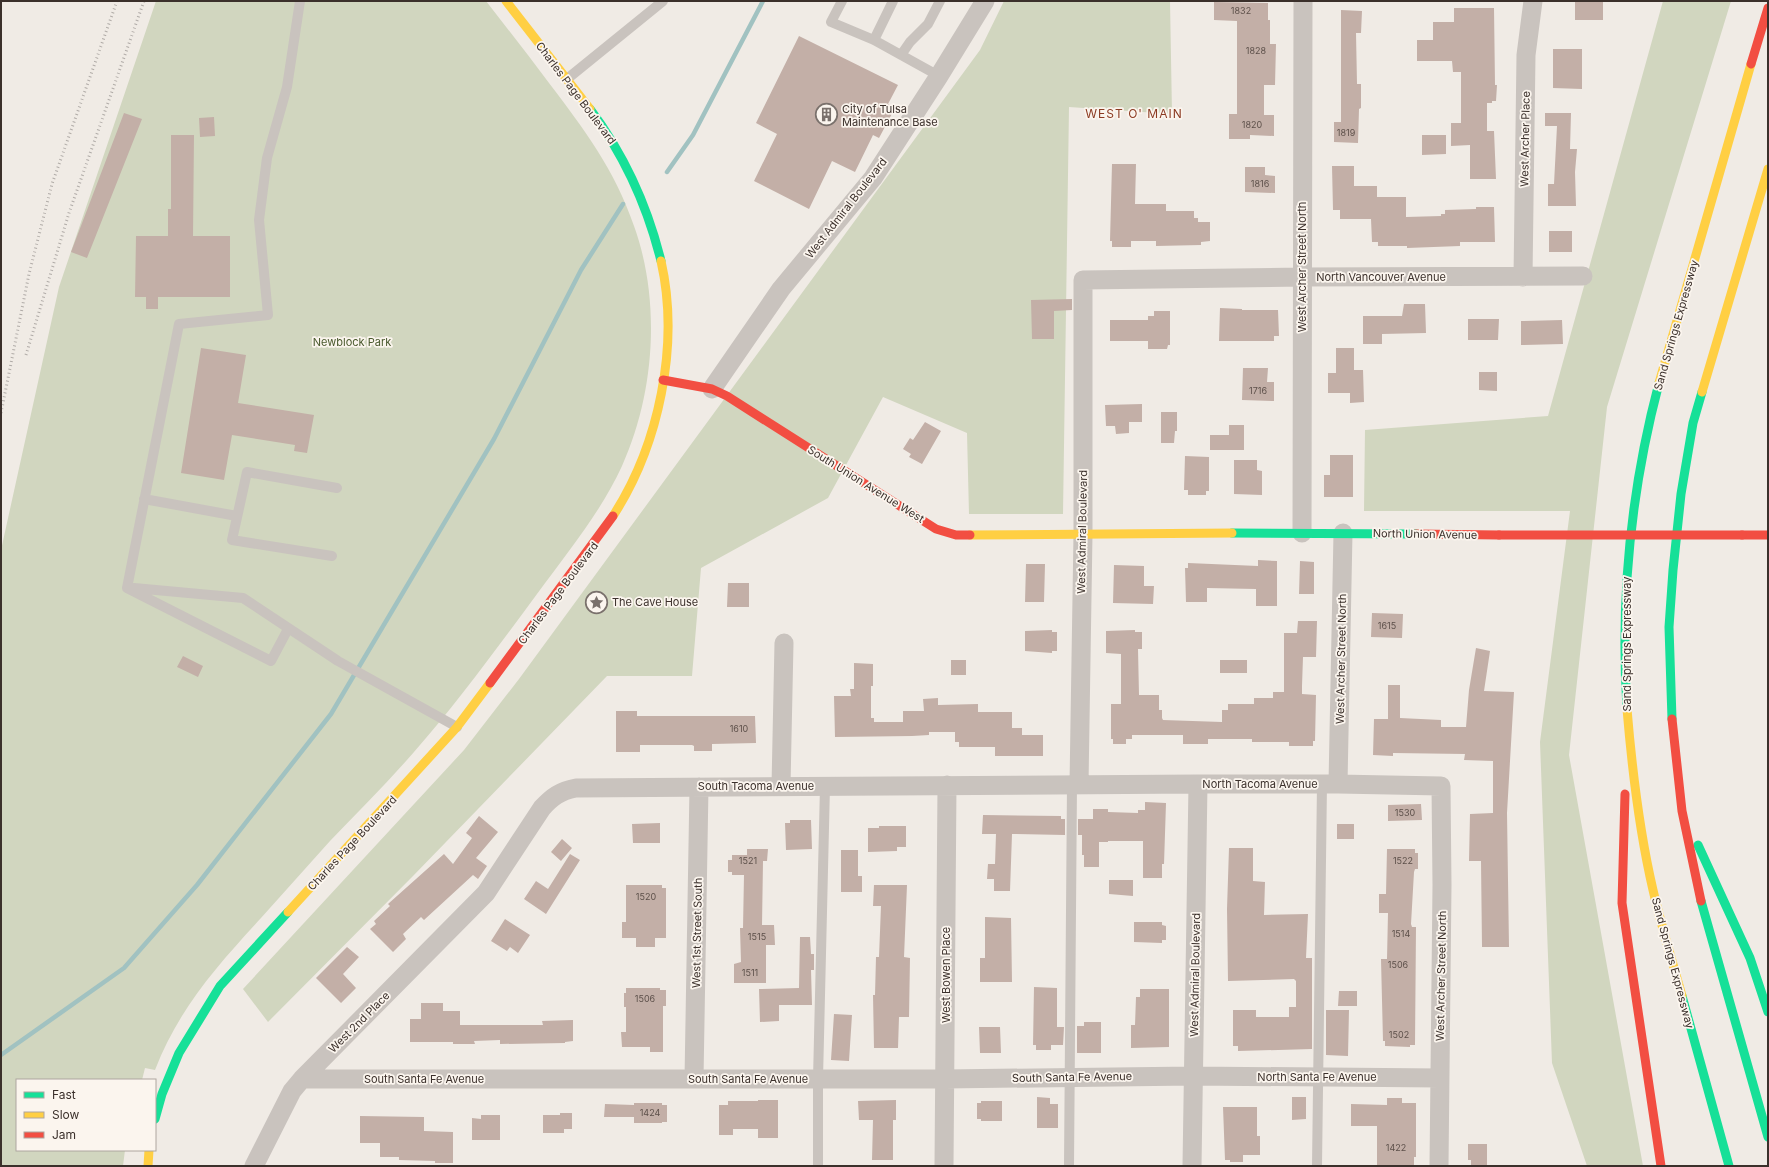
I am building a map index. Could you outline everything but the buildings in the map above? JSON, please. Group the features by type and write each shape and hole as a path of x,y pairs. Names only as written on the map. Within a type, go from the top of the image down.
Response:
{"main road":[{"name":"Charles Page Boulevard","path":"156,1115 162,1094 179,1053 220,986 457,727 573,574 625,497 639,470 650,437 658,408 663,380 667,347 668,316 663,267 654,232 644,202 620,153 607,132 506,1"},
{"name":"Sand Springs Expressway","path":"1729,1166 1653,890 1634,789 1627,726 1625,664 1627,574 1636,489 1642,453 1669,344 1768,8"},
{"path":"1768,169 1695,416 1681,494 1672,577 1669,658 1675,755 1682,811 1702,901 1768,1137"},
{"name":"South Union Avenue West","path":"663,380 712,389 727,396 936,529 963,536 1083,534"},
{"name":"North Union Avenue","path":"1083,534 1302,533 1768,535"},
{"path":"1627,726 1622,903 1661,1166"},
{"path":"1682,811 1750,958 1768,1012"},
{"path":"148,1166 149,1151"}],"street":[{"name":"West Admiral Boulevard","path":"712,389 781,289 873,178 939,76 985,1"},
{"name":"West Archer Street North","path":"1302,533 1303,1"},
{"name":"West Archer Place","path":"1523,277 1526,48 1533,1"},
{"name":"North Vancouver Avenue","path":"1083,280 1302,277 1583,276"},
{"name":"West Admiral Boulevard","path":"1075,785 1083,534 1083,280"},
{"name":"West Archer Street North","path":"1330,784 1343,534"},
{"path":"781,786 784,643"},
{"name":"West Admiral Boulevard","path":"1192,1166 1198,784"},
{"name":"North Tacoma Avenue","path":"1075,785 1330,784 1441,786"},
{"name":"West Bowen Place","path":"944,1166 947,785"},
{"name":"South Tacoma Avenue","path":"486,893 542,808 558,793 576,788 1075,785"},
{"name":"West Archer Street North","path":"1439,1166 1442,885 1441,786"},
{"name":"West 1st Street South","path":"694,1079 699,787"},
{"name":"West 2nd Place","path":"254,1166 292,1091 302,1079 486,893"},
{"name":"North Santa Fe Avenue","path":"1194,1076 1440,1078"},
{"name":"South Santa Fe Avenue","path":"302,1079 945,1079 1194,1076"}],"lane":[{"path":"127,588 179,324 268,315 259,220 267,158 287,87 300,1"},
{"path":"567,79 663,1"},
{"path":"842,1 831,22 874,40 939,76"},
{"path":"874,40 893,1"},
{"path":"901,55 910,42 928,24 940,1"},
{"path":"332,556 232,540 247,472 337,488"},
{"path":"144,499 237,516"},
{"path":"127,588 271,661 288,629"},
{"path":"127,588 243,598 338,661 457,727"},
{"path":"1317,1166 1318,1076 1330,784"},
{"path":"1069,1166 1075,785"},
{"path":"818,1166 818,1079 825,786"}],"green space":[{"name":"Newblock Park","path":"156,1 486,1 562,100 598,151 618,186 634,226 643,255 651,316 647,378 642,408 633,438 622,466 614,483 594,516 446,714 393,775 330,841 214,971 187,1007 155,1070 145,1068 142,1079 16,1079 16,1151 125,1151 123,1166 1,1166 1,550 59,287"},
{"path":"1004,1 1170,1 1172,114 1069,107 1063,514 969,514 967,433 883,397 828,498 701,568 692,676 607,676 413,876 268,1022 243,989 464,750 519,679 980,50"},
{"path":"1663,1 1731,1 1607,407 1569,755 1643,1166 1587,1166 1552,1063 1540,742 1570,511 1364,511 1365,430 1548,416"}],"waterway":[{"path":"667,172 693,135 763,1"},
{"path":"1,1055 124,968 197,885 331,714 494,439 581,270 623,204"}],"railway":[{"path":"1,413 29,274 52,184 117,1"},
{"path":"26,355 69,213 144,1"}],"traffic: fast":[{"path":"590,109 614,145 642,200 661,261"},
{"path":"1627,709 1625,627 1630,544 1641,463 1659,383"},
{"path":"1672,719 1669,627 1673,570 1681,494 1693,423 1702,392"},
{"path":"1232,533 1416,534"},
{"path":"1698,845 1750,958 1768,1012"},
{"path":"1701,901 1768,1137"},
{"path":"156,1115 162,1094 179,1053 220,986 288,912"},
{"path":"1682,996 1729,1166"}],"traffic: slow":[{"path":"506,1 590,109"},
{"path":"1659,383 1751,64"},
{"path":"1702,392 1768,169"},
{"path":"613,516 629,488 643,458 661,393 666,360 668,326 666,293 661,261"},
{"path":"970,535 1232,533"},
{"path":"288,912 457,727 490,683"},
{"path":"1627,709 1634,777 1648,867 1656,903 1682,996"},
{"path":"148,1166 149,1151"}],"traffic: jam":[{"path":"1751,64 1768,8"},
{"path":"663,380 712,389 727,396 936,529 956,535 970,535"},
{"path":"490,683 613,516"},
{"path":"1416,534 1499,535"},
{"path":"1499,535 1742,535"},
{"path":"1742,535 1768,535"},
{"path":"1672,719 1682,811 1701,901"},
{"path":"1625,794 1622,903 1661,1166"}],"place":[{"name":"City of Tulsa Maintenance Base","path":"826,115"},
{"name":"The Cave House","path":"596,602"}],"district":[{"name":"WEST O' MAIN","path":"1134,114"}]}
